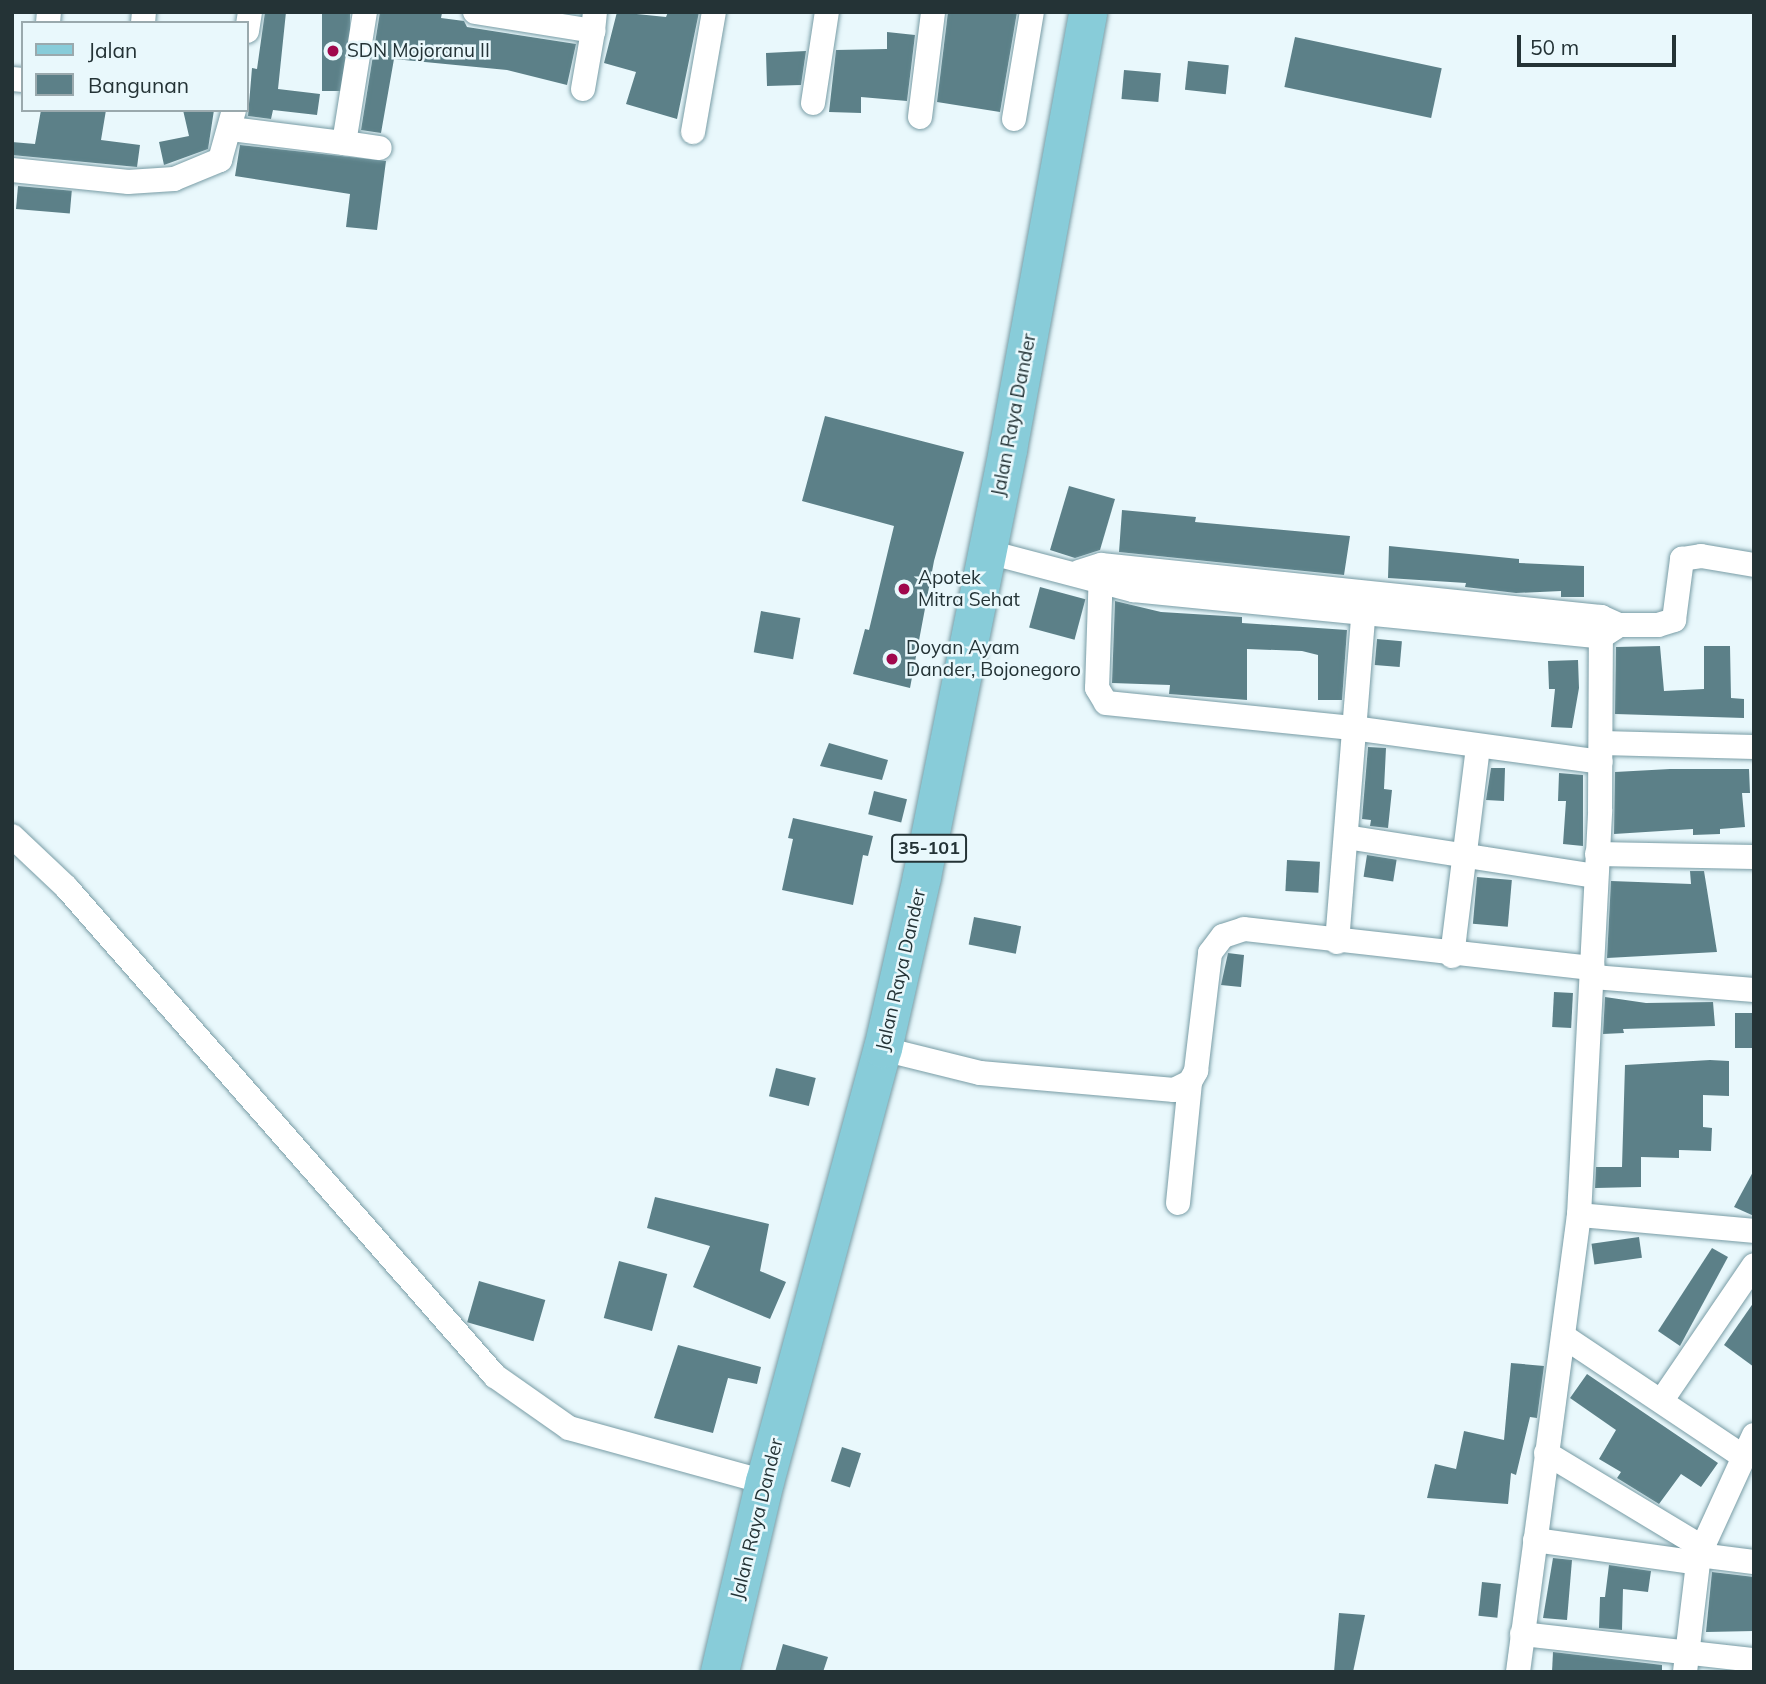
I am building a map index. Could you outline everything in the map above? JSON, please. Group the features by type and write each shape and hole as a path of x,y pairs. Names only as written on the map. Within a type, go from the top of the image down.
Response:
{"main road":[{"name":"Jalan Raya Dander","path":"720,1672 765,1482 883,1049 939,802 1088,12"}],"street":[{"path":"344,143 365,12"},
{"path":"475,12 594,22 583,89"},
{"path":"693,132 714,12"},
{"path":"813,103 827,12"},
{"path":"920,117 933,12"},
{"path":"1014,119 1032,12"},
{"path":"12,170 128,182 174,179 220,160 233,120 380,148"},
{"path":"988,552 1133,580 1477,617 1607,627 1658,625 1674,620 1682,559 1701,556 1754,565"},
{"path":"1093,574 1097,688 1106,703 1353,728 1478,748 1602,753 1754,747"},
{"path":"1337,942 1364,605"},
{"path":"1518,1672 1579,1215 1593,973 1607,627"},
{"path":"1452,956 1478,748"},
{"path":"12,836 66,887 495,1376 569,1429 765,1482"},
{"path":"1346,837 1464,856 1597,865 1754,857"},
{"path":"1178,1203 1190,1082 1196,1071 1208,965 1216,943 1244,929 1593,973 1754,990"},
{"path":"883,1049 1001,1076 1099,1081 1161,1090 1190,1082"},
{"path":"1579,1215 1754,1231"},
{"path":"1662,1400 1754,1265"},
{"path":"1563,1336 1662,1400 1747,1445 1699,1555 1686,1662"},
{"path":"1546,1453 1699,1555"},
{"path":"1535,1540 1754,1562"},
{"path":"1522,1634 1686,1662 1754,1660"}],"building":[{"path":"265,12 286,12 278,89 320,94 317,115 273,110 271,119 248,116 252,68 257,69"},
{"name":"SDN Mojoranu II","path":"322,12 350,12 350,91 322,91"},
{"path":"380,12 442,13 441,18 464,21 467,27 576,44 567,85 507,70 394,59 381,133 361,130"},
{"path":"617,12 666,17 668,12 699,12 677,119 626,104 636,72 604,63"},
{"path":"948,12 1017,12 1000,112 937,102"},
{"path":"887,32 915,35 907,101 861,97 861,113 829,112 836,50 887,49"},
{"path":"1295,37 1442,68 1431,118 1284,87"},
{"path":"806,51 801,85 767,86 766,53"},
{"path":"1188,61 1229,65 1226,94 1185,90"},
{"path":"1124,70 1161,73 1158,102 1121,99"},
{"path":"41,112 106,112 101,140 140,145 137,167 12,155 12,142 35,144"},
{"path":"183,112 214,112 208,149 164,165 159,142 189,136"},
{"path":"240,145 386,161 377,230 346,227 350,194 235,176"},
{"path":"18,186 72,191 70,214 16,209"},
{"path":"825,416 964,452 934,561 910,688 853,674 865,629 869,630 894,526 802,501"},
{"path":"1069,486 1115,499 1100,550 1075,558 1050,550"},
{"path":"1122,510 1196,517 1195,522 1350,536 1344,575 1119,552"},
{"path":"1389,546 1519,559 1519,563 1584,566 1584,597 1561,597 1561,591 1516,593 1465,587 1466,583 1388,578"},
{"path":"1040,587 1085,599 1075,640 1029,628"},
{"path":"1115,601 1161,612 1242,617 1242,623 1347,630 1342,700 1318,700 1318,655 1302,651 1247,649 1247,700 1169,694 1170,685 1112,683"},
{"path":"761,611 800,618 793,659 754,652"},
{"path":"1377,639 1402,641 1400,667 1375,665"},
{"path":"1660,646 1664,691 1704,689 1704,646 1730,646 1731,698 1744,699 1744,718 1615,714 1616,647"},
{"path":"1578,660 1579,688 1572,728 1551,727 1555,689 1549,689 1548,661"},
{"path":"829,743 888,760 882,780 820,766"},
{"path":"1368,747 1386,748 1384,789 1392,790 1388,828 1370,826 1371,820 1362,819"},
{"path":"1491,768 1505,768 1504,801 1486,800"},
{"path":"1749,769 1750,793 1742,793 1745,827 1720,829 1720,834 1693,835 1693,829 1614,834 1615,772"},
{"path":"1559,773 1583,775 1583,846 1563,844 1566,801 1558,801"},
{"path":"874,791 907,799 901,823 868,814"},
{"path":"793,818 873,836 868,856 863,855 853,905 782,890 793,839 788,838"},
{"path":"1367,855 1397,860 1393,881 1364,877"},
{"path":"1287,860 1320,862 1318,893 1285,891"},
{"path":"1690,871 1704,871 1717,952 1607,958 1611,881 1691,884"},
{"path":"1477,877 1512,880 1508,927 1473,924"},
{"path":"974,917 1021,926 1016,954 969,944"},
{"path":"1228,953 1244,955 1241,987 1221,985"},
{"path":"1554,992 1573,993 1571,1028 1552,1027"},
{"path":"1605,997 1646,1003 1713,1002 1715,1026 1623,1029 1624,1033 1603,1034"},
{"path":"1735,1013 1754,1013 1754,1048 1735,1048"},
{"path":"1729,1061 1729,1096 1703,1095 1703,1127 1712,1128 1711,1151 1679,1150 1679,1158 1641,1157 1641,1187 1595,1188 1596,1167 1622,1167 1625,1065"},
{"path":"776,1068 816,1078 809,1106 769,1096"},
{"path":"1754,1170 1754,1216 1734,1207"},
{"path":"655,1197 769,1224 760,1271 786,1282 770,1319 693,1287 710,1246 647,1228"},
{"path":"1639,1237 1642,1258 1594,1264 1591,1244"},
{"path":"1712,1248 1728,1257 1680,1346 1658,1331"},
{"path":"619,1261 667,1274 652,1331 604,1318"},
{"path":"479,1281 545,1300 533,1341 467,1322"},
{"path":"1754,1302 1754,1367 1724,1345"},
{"path":"678,1345 761,1367 757,1384 728,1378 713,1433 654,1418"},
{"path":"1511,1363 1544,1366 1537,1418 1530,1417 1516,1475 1511,1473 1508,1504 1427,1498 1435,1464 1456,1469 1464,1431 1504,1440"},
{"path":"1587,1374 1718,1463 1701,1487 1681,1474 1659,1504 1617,1478 1621,1472 1599,1459 1616,1430 1570,1398"},
{"path":"842,1447 861,1453 850,1487 831,1481"},
{"path":"1553,1558 1572,1560 1567,1620 1543,1618"},
{"path":"1609,1565 1651,1571 1648,1592 1623,1589 1622,1630 1599,1628 1600,1597 1605,1597"},
{"path":"1712,1572 1754,1577 1754,1631 1706,1632"},
{"path":"1482,1582 1501,1584 1497,1618 1478,1616"},
{"path":"1339,1613 1365,1615 1353,1672 1334,1672"},
{"path":"783,1644 828,1657 823,1672 775,1672"},
{"path":"1553,1652 1662,1665 1662,1672 1552,1672"}],"place":[{"name":"SDN Mojoranu II","path":"333,51"},
{"name":"Apotek Mitra Sehat","path":"904,589"},
{"name":"Doyan Ayam Dander, Bojonegoro","path":"892,659"}]}
